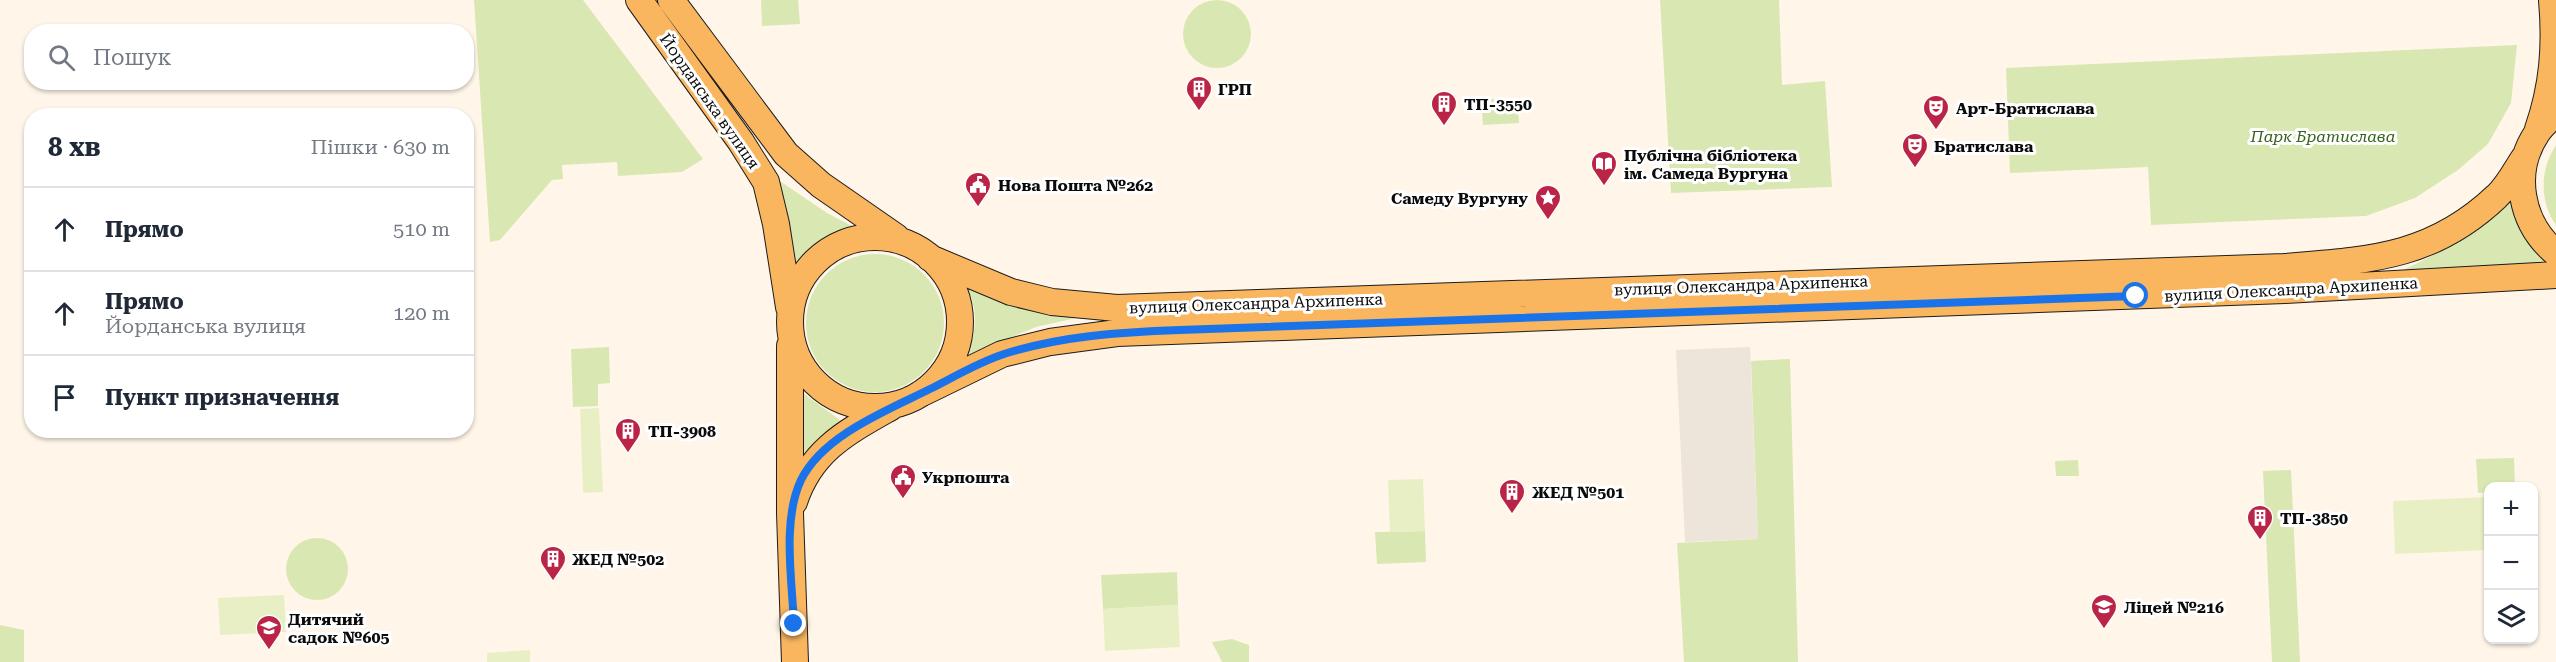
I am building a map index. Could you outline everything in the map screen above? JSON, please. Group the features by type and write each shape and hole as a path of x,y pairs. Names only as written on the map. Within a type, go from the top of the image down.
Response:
{"main road":[{"name":"Йорданська вулиця","path":"639,0 741,142 766,182 776,224 790,320 790,513 795,662"},
{"name":"Йорданська вулиця","path":"671,0 786,154 821,185 904,243"},
{"path":"2552,0 2555,58 2548,98 2537,132 2524,158 2521,192 2528,219 2543,242 2556,253"},
{"path":"2537,132 2556,113"},
{"name":"вулиця Олександра Архипенка","path":"930,258 1011,292 1052,302 1118,308 2284,267 2369,260 2404,252 2444,235 2499,195 2524,158"},
{"path":"871,237 904,243 930,258 953,289 960,327 954,353 948,364 922,393 894,405 865,406 850,403 824,390 813,381 797,356 790,320 800,280 823,255 837,246 871,237"},
{"name":"вулиця Олександра Архипенка","path":"922,393 1002,354 1050,342 1117,333 2285,290 2556,275"},
{"name":"Йорданська вулиця","path":"790,513 802,478 826,449 894,405"}],"green space":[{"path":"474,0 583,0 703,159 682,172 618,176 617,162 562,165 563,179 552,180 500,240 490,242"},
{"path":"761,0 798,0 800,24 762,26"},
{"path":"1217,0 1230,3 1241,10 1248,21 1251,34 1248,47 1241,58 1230,65 1217,68 1204,65 1193,58 1186,47 1183,34 1186,21 1193,10 1204,3"},
{"path":"1660,0 1779,0 1782,85 1825,81 1832,187 1671,193"},
{"name":"Парк Братислава","path":"2517,45 2511,103 2488,144 2458,170 2415,198 2366,216 2151,225 2148,167 2010,173 2006,68"},
{"path":"1517,98 1519,123 1483,125 1481,100"},
{"path":"2556,145 2556,225 2550,216 2544,195 2544,175"},
{"path":"771,175 827,213 854,227 818,242 792,267"},
{"path":"2514,197 2553,266 2401,271 2432,256 2460,238"},
{"path":"875,254 901,259 924,274 939,297 944,323 939,349 924,372 901,387 875,392 849,387 826,372 811,349 806,323 811,297 826,274 849,259"},
{"path":"964,282 1034,307 1076,318 1036,327 968,355 975,318 972,301"},
{"path":"609,347 610,383 598,384 598,406 573,407 571,349"},
{"path":"1790,359 1798,662 1684,662 1677,543 1758,539 1751,361"},
{"path":"796,388 840,420 797,473"},
{"path":"599,408 603,492 583,493 580,409"},
{"path":"2514,458 2515,482 2484,482 2484,492 2478,493 2476,459"},
{"path":"2078,460 2079,476 2056,476 2055,461"},
{"path":"2291,470 2300,662 2272,662 2263,471"},
{"path":"1423,479 1425,531 1390,532 1388,480"},
{"path":"2484,497 2484,550 2395,554 2393,501"},
{"path":"1425,531 1426,562 1377,564 1375,532"},
{"path":"317,538 329,540 339,547 346,557 348,569 346,581 339,591 329,598 317,600 305,598 295,591 288,581 286,569 288,557 295,547 305,540"},
{"path":"1177,572 1178,605 1103,609 1101,575"},
{"path":"284,595 286,632 220,635 218,598"},
{"path":"1178,605 1180,647 1105,651 1103,609"},
{"path":"0,625 24,630 24,662 0,662"},
{"path":"1232,639 1249,645 1249,662 1222,662 1212,642"},
{"path":"530,650 530,662 487,662 487,653"}],"shaded area":[{"path":"1750,347 1758,539 1685,542 1676,350"}],"place":[{"name":"ГРП","path":"1199,112"},
{"name":"ТП-3550","path":"1444,127"},
{"name":"Арт-Братислава","path":"1936,131"},
{"name":"Братислава","path":"1915,169"},
{"name":"Публічна бібліотека ім. Самеда Вургуна","path":"1604,187"},
{"name":"Нова Пошта №262","path":"978,208"},
{"name":"Самеду Вургуну","path":"1548,221"},
{"name":"ТП-3908","path":"628,454"},
{"name":"Укрпошта","path":"903,500"},
{"name":"ЖЕД №501","path":"1512,515"},
{"name":"ТП-3850","path":"2260,541"},
{"name":"ЖЕД №502","path":"553,582"},
{"name":"Ліцей №216","path":"2104,630"},
{"name":"Дитячий садок №605","path":"269,651"}],"route":[{"path":"794,624 790,513 802,478 826,449 855,428 894,405 1002,354 1050,342 1117,333 1180,330 2136,296"}]}
